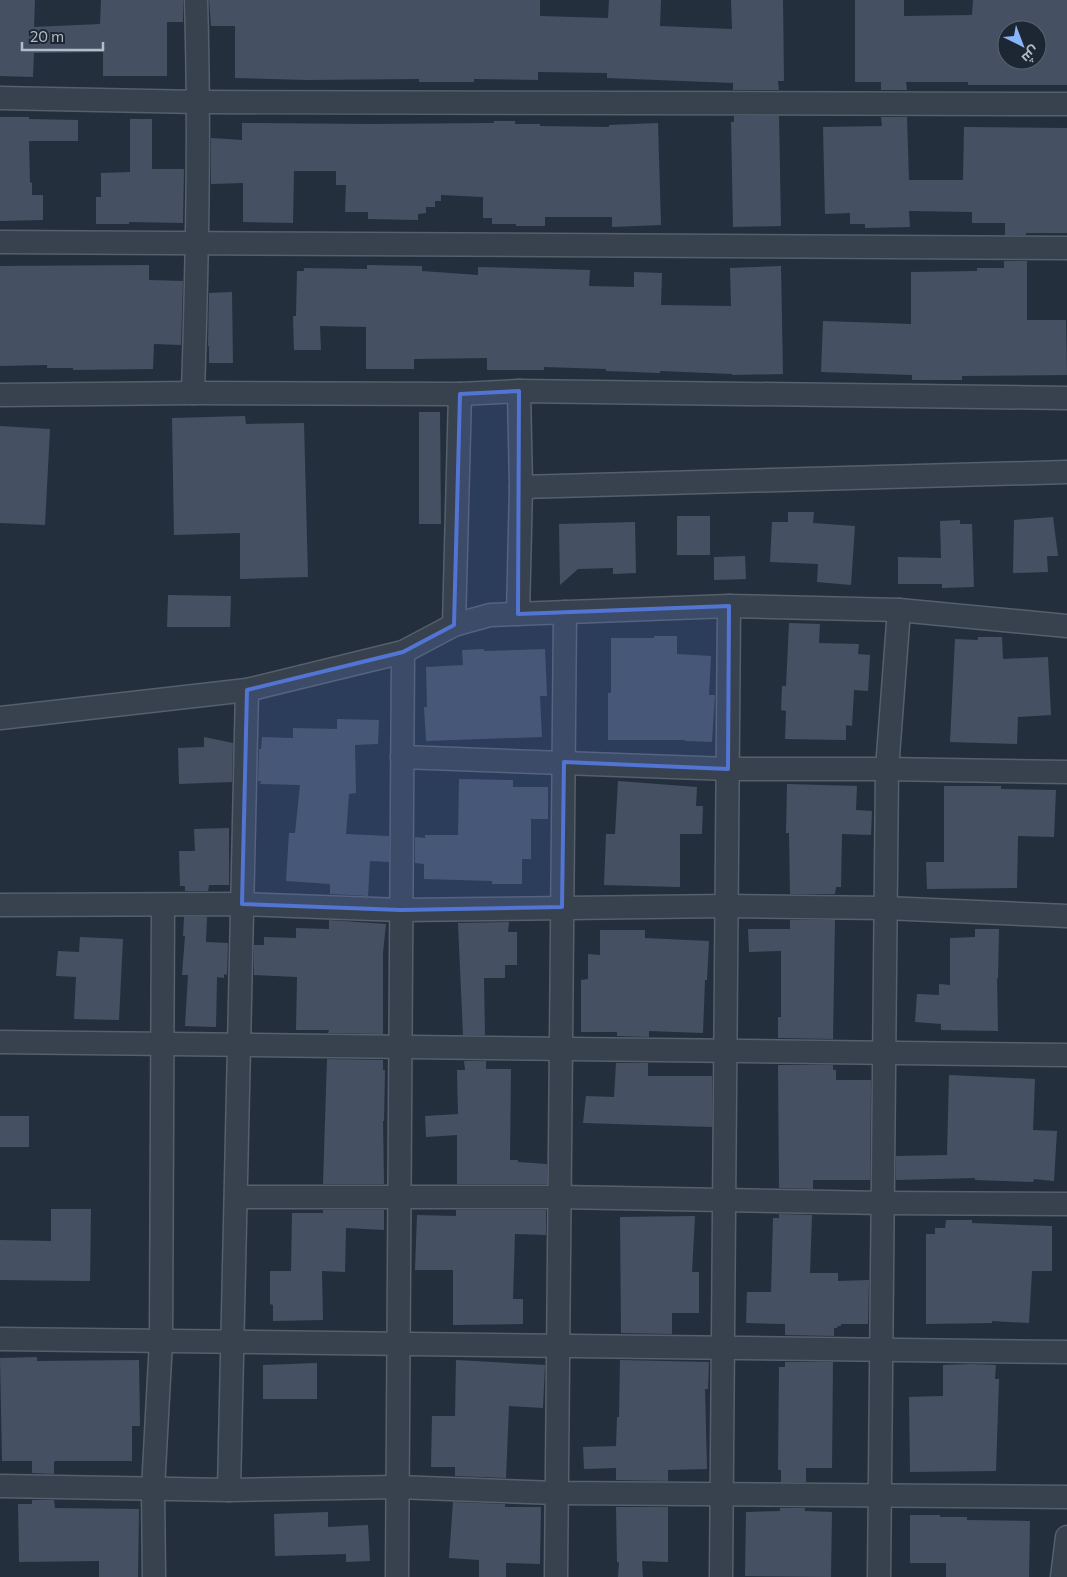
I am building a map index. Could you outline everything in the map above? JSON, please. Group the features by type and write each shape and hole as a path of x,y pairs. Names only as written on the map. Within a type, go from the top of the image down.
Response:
{"street":[{"path":"193,394 198,242 199,102 196,0"},
{"path":"0,98 199,102 1067,104"},
{"path":"0,242 1067,248"},
{"path":"0,395 460,394 519,390 1067,398"},
{"path":"518,614 519,390"},
{"path":"454,625 460,394"},
{"path":"520,487 1067,472"},
{"path":"721,1577 729,606"},
{"path":"0,718 247,690 403,652 454,625 490,615 729,606 899,610 1067,626"},
{"path":"879,1577 887,769 899,610"},
{"path":"556,1577 565,612"},
{"path":"396,1577 403,652"},
{"path":"229,1490 247,690"},
{"path":"402,757 728,769 1067,772"},
{"path":"0,905 242,904 401,910 727,906 885,908 1067,916"},
{"path":"154,1577 153,1489 161,1341 162,905"},
{"path":"0,1042 1067,1055"},
{"path":"236,1197 560,1197 882,1203 1067,1204"},
{"path":"0,1339 1067,1352"},
{"path":"0,1486 229,1490 397,1487 557,1493 1067,1497"},
{"path":"1062,1577 1067,1537"}],"highlighted area":[{"path":"519,391 518,614 729,606 728,769 564,762 562,907 401,910 242,904 247,690 403,652 454,625 460,394"}],"building":[{"path":"0,0 35,0 34,27 100,24 101,0 183,0 183,22 167,22 167,76 103,76 103,52 34,53 33,77 0,76"},
{"path":"209,0 540,0 540,16 608,18 609,0 661,0 660,26 732,29 731,0 783,0 784,81 778,81 779,90 733,90 733,83 607,78 607,73 538,72 538,80 474,79 474,82 419,82 419,79 307,80 235,78 235,26 211,26"},
{"path":"855,0 904,0 904,16 972,15 973,0 1067,0 1067,85 968,85 968,82 906,82 907,90 881,90 881,82 855,82"},
{"path":"734,116 779,116 781,226 733,227 731,122 734,122"},
{"path":"0,117 78,120 78,141 29,141 32,195 43,195 43,220 0,221"},
{"path":"881,117 907,117 909,180 963,180 964,127 1067,128 1067,233 1005,235 1005,223 972,223 972,212 909,211 910,227 865,228 865,224 850,224 850,213 825,214 823,127 882,126"},
{"path":"130,119 152,119 152,169 184,169 183,223 129,222 129,224 96,224 96,197 101,197 101,173 130,172"},
{"path":"494,121 515,121 515,124 540,124 540,126 609,127 609,125 658,123 661,225 612,227 612,217 545,217 545,226 492,224 492,218 483,218 483,197 441,195 441,201 435,201 435,207 426,207 426,213 418,214 418,220 368,219 368,212 345,212 346,185 336,185 336,171 294,171 293,223 243,222 243,183 211,184 211,138 242,140 242,123 371,124 494,123"},
{"path":"1004,261 1027,261 1027,320 1066,320 1067,375 962,376 962,380 912,380 912,375 821,372 823,321 911,324 911,272 977,271 977,268 1004,268"},
{"path":"149,265 149,280 183,281 181,345 154,344 153,369 73,370 73,368 47,368 47,365 0,366 0,266"},
{"path":"367,265 422,266 422,271 478,275 478,267 590,270 589,286 634,287 634,272 662,273 661,305 731,306 730,268 781,266 783,374 732,375 660,371 660,373 544,367 544,370 487,370 487,358 414,359 414,369 366,369 366,327 320,326 321,350 294,350 293,316 296,316 297,271 304,271 304,268 367,269"},
{"path":"232,292 233,363 209,363 209,293"},
{"path":"419,412 440,412 441,524 419,524"},
{"path":"245,416 246,424 304,423 308,577 240,579 240,533 174,535 172,418"},
{"path":"0,426 50,429 45,525 0,523"},
{"path":"788,512 814,512 813,523 855,526 851,585 817,582 818,564 770,562 772,522 788,522"},
{"path":"677,516 710,516 710,555 677,555"},
{"path":"1053,517 1058,556 1047,556 1048,572 1013,573 1014,520"},
{"path":"960,520 960,524 972,524 974,587 942,588 942,584 898,584 898,557 941,558 940,521"},
{"path":"635,522 636,573 613,574 613,568 578,569 560,585 559,524"},
{"path":"745,556 746,579 714,580 714,557"},
{"path":"168,595 231,596 230,627 167,627"},
{"path":"789,623 820,624 819,643 859,644 858,654 870,655 868,691 854,690 852,726 846,725 846,740 785,739 786,711 781,710 782,686 786,686"},
{"path":"654,636 677,636 677,654 711,656 709,695 715,695 712,742 608,740 608,693 611,693 611,638 654,638"},
{"path":"978,637 1002,637 1003,659 1048,657 1051,715 1018,717 1017,744 950,742 955,639 978,640"},
{"path":"484,649 484,651 545,649 547,696 540,696 542,737 426,741 424,707 427,707 426,667 463,665 462,650"},
{"path":"337,719 379,720 378,744 355,745 356,793 349,794 346,834 389,836 389,862 370,861 368,896 330,894 330,884 286,881 289,833 295,833 300,785 260,784 261,781 258,781 259,749 261,749 262,737 293,738 293,728 337,729"},
{"path":"204,737 233,743 232,782 179,784 178,748 204,747"},
{"path":"459,779 513,780 513,787 548,787 548,819 531,819 531,859 522,859 522,884 492,884 492,881 424,879 424,864 415,863 415,837 425,838 425,835 458,835"},
{"path":"618,781 697,787 696,806 703,806 702,834 680,834 680,887 604,885 606,834 615,834"},
{"path":"787,784 857,786 856,810 872,811 871,835 842,834 841,887 836,887 835,894 790,894 789,833 786,833"},
{"path":"944,786 1001,786 1001,789 1056,790 1054,837 1018,836 1017,888 927,889 926,862 944,862"},
{"path":"229,828 229,885 209,885 208,891 185,891 185,886 180,886 179,851 195,851 194,829"},
{"path":"184,917 207,917 206,942 228,943 227,975 224,974 224,978 217,977 216,1027 185,1026 188,975 182,975 185,936 183,936"},
{"path":"329,920 386,924 383,953 383,1034 328,1033 329,1030 296,1030 297,977 254,975 254,945 264,945 264,937 296,938 296,928 329,929"},
{"path":"790,920 835,920 833,1039 778,1038 778,1017 781,1017 781,951 749,952 748,929 790,929"},
{"path":"509,922 508,932 517,932 517,965 505,965 505,978 484,978 485,1035 463,1035 458,923"},
{"path":"975,929 999,929 997,978 998,1031 941,1030 941,1024 915,1022 917,994 939,995 939,984 950,985 950,938 975,937"},
{"path":"600,930 645,930 645,938 709,941 703,1033 649,1031 649,1037 617,1036 617,1032 581,1032 581,980 588,979 588,954 600,955"},
{"path":"80,937 123,939 119,1020 74,1019 76,977 56,976 58,951 79,952"},
{"path":"327,1059 383,1060 383,1070 385,1070 383,1121 384,1184 323,1184"},
{"path":"464,1061 486,1061 486,1069 511,1069 510,1160 547,1164 547,1184 457,1184 457,1135 426,1137 425,1116 458,1114 457,1070 465,1070"},
{"path":"616,1063 648,1063 648,1076 712,1076 712,1127 583,1123 586,1096 614,1097"},
{"path":"778,1065 833,1065 833,1070 836,1070 836,1080 871,1080 870,1180 813,1180 813,1189 779,1188"},
{"path":"949,1075 1035,1079 1033,1130 1057,1131 1054,1181 1034,1179 1033,1182 975,1180 975,1178 896,1180 896,1156 947,1155"},
{"path":"0,1116 29,1116 29,1147 0,1147"},
{"path":"51,1209 91,1209 90,1281 0,1280 0,1240 51,1241"},
{"path":"323,1210 384,1210 384,1230 346,1228 345,1272 322,1271 323,1320 273,1321 273,1305 270,1304 270,1271 291,1271 292,1213 323,1213"},
{"path":"456,1210 546,1210 546,1235 515,1234 513,1299 523,1299 523,1324 453,1325 453,1270 415,1270 417,1215 456,1216"},
{"path":"779,1214 812,1215 810,1273 838,1273 838,1281 869,1280 868,1324 841,1324 841,1326 834,1328 834,1336 785,1335 785,1324 746,1323 747,1292 771,1292 773,1218 779,1218"},
{"path":"695,1216 692,1272 699,1272 699,1313 672,1313 672,1334 621,1333 620,1217"},
{"path":"946,1220 972,1220 972,1223 1052,1226 1052,1271 1032,1271 1029,1323 992,1321 992,1323 926,1324 926,1234 935,1234 935,1228 945,1228"},
{"path":"37,1357 37,1361 139,1360 140,1426 132,1426 132,1461 55,1461 54,1474 32,1473 32,1461 2,1461 0,1358"},
{"path":"456,1360 545,1365 543,1408 509,1406 506,1478 455,1476 455,1467 431,1467 432,1416 455,1416"},
{"path":"620,1360 709,1362 708,1389 705,1389 707,1469 668,1470 668,1481 616,1480 616,1468 584,1469 583,1447 616,1446 617,1417 619,1417"},
{"path":"785,1362 833,1362 832,1468 806,1468 806,1482 781,1482 781,1470 778,1470 779,1367 785,1367"},
{"path":"317,1363 317,1399 263,1399 263,1365"},
{"path":"943,1365 996,1365 995,1379 999,1379 996,1471 910,1472 909,1397 943,1396"},
{"path":"32,1500 54,1500 55,1508 139,1509 138,1577 99,1577 99,1561 19,1562 18,1504 32,1504"},
{"path":"453,1502 505,1504 505,1507 541,1507 540,1564 506,1563 506,1577 479,1577 479,1560 449,1558"},
{"path":"616,1507 668,1507 668,1562 642,1561 643,1577 618,1577"},
{"path":"780,1508 805,1508 805,1511 832,1512 831,1577 745,1576 746,1512 780,1511"},
{"path":"328,1512 328,1527 368,1525 370,1561 346,1562 346,1554 275,1556 274,1514"},
{"path":"910,1515 967,1517 967,1520 1030,1521 1029,1577 946,1577 946,1563 910,1563"}]}
